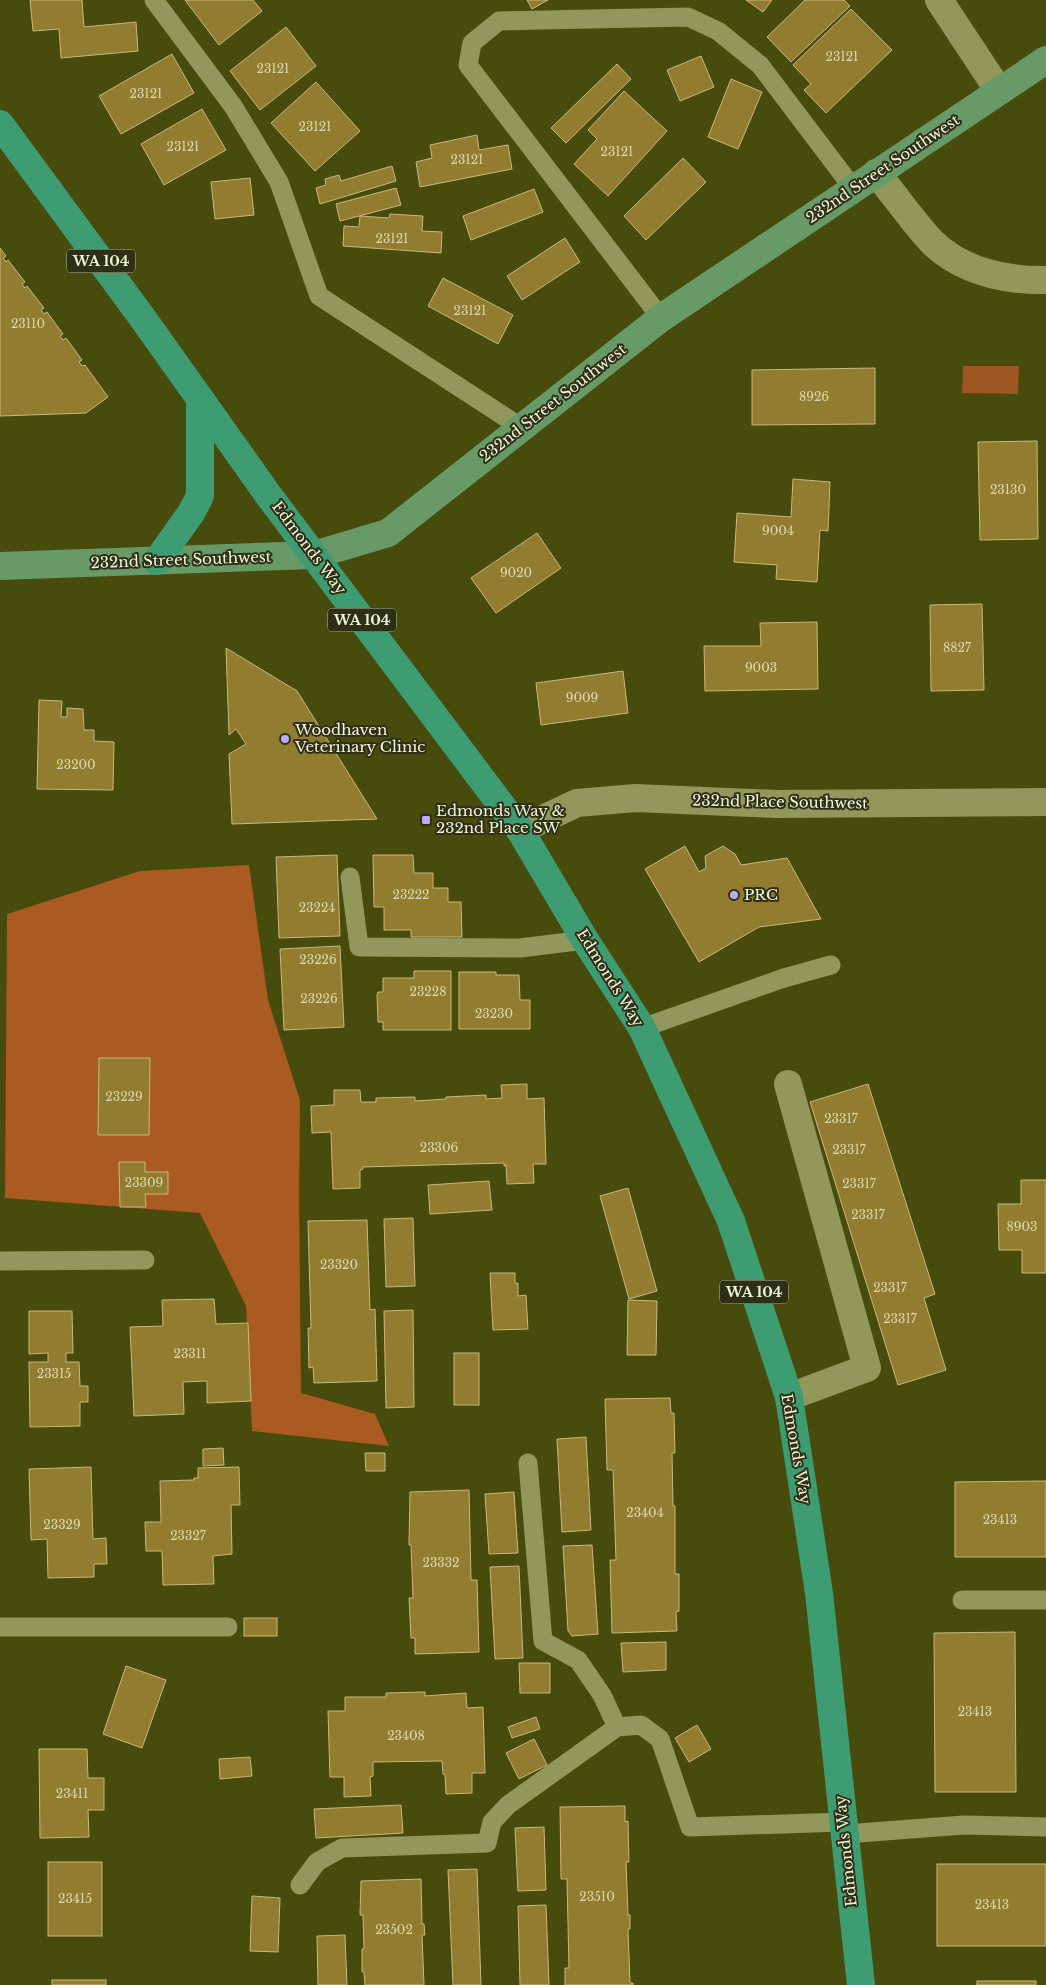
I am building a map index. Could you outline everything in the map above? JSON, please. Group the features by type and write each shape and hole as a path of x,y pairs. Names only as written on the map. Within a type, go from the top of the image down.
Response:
{"main road":[{"name":"Edmonds Way","path":"0,124 314,556 520,830 585,940 642,1028 731,1221 789,1397 819,1592 861,1985"},
{"path":"157,561 191,513 200,496 200,398"}],"street":[{"path":"939,0 999,90"},
{"name":"232nd Street Southwest","path":"0,566 314,556 388,533 661,318 876,172 1046,60"},
{"path":"876,172 933,242 961,263 994,276 1046,280"},
{"name":"232nd Place Southwest","path":"520,830 577,803 635,798 777,804 1046,802"},
{"path":"788,1084 867,1368 789,1397"}],"lane":[{"path":"154,0 233,106 279,182 320,296 522,428"},
{"path":"661,318 468,65 472,42 499,21 688,17 718,31 760,65 853,188"},
{"path":"350,877 358,947 520,948 585,940"},
{"path":"642,1028 784,978 831,965"},
{"path":"0,1261 145,1260"},
{"path":"528,1462 543,1640 578,1660 602,1695 617,1727"},
{"path":"962,1600 1046,1600"},
{"path":"0,1627 228,1627"},
{"path":"300,1885 317,1862 342,1848 487,1843 492,1822 508,1805 617,1727 642,1726 660,1739 690,1827 844,1828 964,1825 1046,1827"}],"shaded area":[{"path":"963,366 1019,366 1018,394 962,393"},
{"path":"249,865 268,1000 300,1100 301,1393 375,1414 389,1446 252,1431 246,1306 200,1213 5,1198 7,914 140,871"}],"building":[{"path":"30,0 82,0 84,27 136,22 138,51 61,58 59,29 33,31"},
{"path":"185,0 253,0 262,11 219,45"},
{"path":"527,0 548,0 532,9"},
{"path":"746,0 772,0 763,12"},
{"path":"805,0 844,0 850,6 791,62 767,37"},
{"path":"851,9 892,50 826,113 804,90 811,84 793,65"},
{"path":"286,27 316,66 260,110 230,71"},
{"path":"172,54 194,93 121,134 99,96"},
{"path":"701,56 714,87 680,101 667,70"},
{"path":"617,64 631,79 566,143 551,128"},
{"path":"731,79 762,92 738,149 708,137"},
{"path":"316,82 360,131 315,171 271,123"},
{"path":"624,91 667,131 608,196 574,164 597,139 588,130"},
{"path":"202,109 226,150 164,185 141,144"},
{"path":"477,135 479,150 508,145 512,169 420,187 416,162 432,158 430,145"},
{"path":"683,158 706,182 646,240 624,216"},
{"path":"392,166 396,181 320,204 316,188 326,185 325,179 339,175 341,181"},
{"path":"250,178 254,215 215,219 211,182"},
{"path":"396,188 401,205 340,221 336,204"},
{"path":"534,189 543,212 471,240 463,216"},
{"path":"390,214 423,216 422,231 442,232 441,253 343,246 344,226 359,227 360,216 389,218"},
{"path":"565,238 580,262 522,300 507,276"},
{"path":"0,248 6,256 3,258 6,262 8,260 25,282 22,284 25,288 27,286 44,308 41,310 44,314 47,312 63,334 60,336 63,340 66,338 82,360 79,362 82,366 85,365 108,397 86,413 0,416"},
{"path":"443,278 513,315 498,344 428,306"},
{"path":"875,368 875,424 752,425 752,370"},
{"path":"1037,441 1038,539 980,540 978,442"},
{"path":"793,479 830,482 828,531 820,530 817,582 776,579 777,565 734,562 737,513 791,517"},
{"path":"537,533 561,568 496,613 471,578"},
{"path":"982,604 984,690 931,691 930,605"},
{"path":"817,622 818,689 705,691 704,646 761,646 760,623"},
{"name":"Woodhaven Veterinary Clinic","path":"226,648 297,691 377,819 232,824 229,754 246,744 236,729 229,735"},
{"path":"623,671 628,713 541,725 536,683"},
{"path":"39,700 62,701 61,717 67,717 67,708 83,709 84,730 94,730 94,741 114,742 113,790 37,789"},
{"name":"PRC","path":"685,846 699,872 706,868 705,856 723,846 735,854 741,865 787,858 821,919 759,927 699,962 645,869"},
{"path":"337,855 340,936 279,938 276,857"},
{"path":"373,855 413,855 414,873 433,873 433,888 448,888 448,902 461,902 462,937 411,937 411,930 384,930 384,907 374,907"},
{"path":"340,946 344,1027 284,1030 280,949"},
{"path":"414,971 451,971 451,1030 383,1030 383,1022 378,1022 377,995 378,992 383,992 383,978 414,978"},
{"path":"459,972 496,972 496,975 519,975 520,1000 530,1000 530,1029 459,1029"},
{"path":"99,1058 150,1058 149,1135 98,1135"},
{"path":"527,1084 527,1099 544,1098 546,1164 533,1164 534,1183 507,1184 506,1165 504,1166 504,1163 363,1167 360,1170 360,1188 333,1189 331,1132 312,1133 311,1106 334,1105 334,1090 360,1090 361,1102 376,1102 376,1098 415,1097 415,1101 486,1095 486,1099 502,1098 501,1085"},
{"path":"868,1084 935,1294 924,1298 946,1370 898,1385 810,1102"},
{"path":"119,1162 145,1162 145,1172 168,1172 168,1194 145,1194 146,1207 120,1207"},
{"path":"1021,1180 1046,1180 1046,1273 1022,1273 1022,1250 999,1250 998,1204 1021,1204"},
{"path":"489,1181 492,1210 430,1214 428,1185"},
{"path":"628,1188 657,1291 629,1299 600,1196"},
{"path":"413,1218 415,1286 386,1287 384,1219"},
{"path":"367,1220 370,1310 375,1309 377,1381 314,1383 313,1367 309,1368 308,1328 311,1328 308,1221"},
{"path":"490,1273 515,1273 515,1283 518,1283 518,1296 526,1295 528,1329 493,1330"},
{"path":"214,1299 216,1324 248,1323 251,1401 207,1403 207,1381 183,1382 184,1414 134,1416 130,1327 163,1326 162,1300"},
{"path":"628,1300 657,1301 656,1355 627,1355"},
{"path":"413,1310 414,1407 386,1408 384,1311"},
{"path":"29,1311 72,1311 73,1353 66,1353 66,1362 79,1362 80,1386 88,1386 88,1402 80,1402 80,1426 30,1427 29,1362 48,1362 48,1353 29,1354"},
{"path":"454,1353 479,1353 479,1405 454,1405"},
{"path":"670,1398 671,1413 674,1413 675,1453 672,1453 673,1506 675,1506 675,1574 679,1574 679,1611 676,1612 677,1631 612,1633 610,1560 616,1560 613,1470 607,1470 605,1399"},
{"path":"586,1437 591,1530 562,1532 557,1439"},
{"path":"223,1448 224,1465 203,1466 203,1449"},
{"path":"365,1453 385,1453 385,1471 366,1471"},
{"path":"91,1467 93,1539 106,1538 107,1564 94,1564 94,1577 48,1578 47,1539 31,1540 29,1469"},
{"path":"239,1467 240,1505 231,1505 232,1554 213,1556 214,1584 163,1585 162,1551 146,1551 145,1522 161,1522 160,1481 194,1480 194,1478 198,1478 198,1468"},
{"path":"1046,1481 1046,1557 955,1557 955,1482"},
{"path":"469,1490 471,1580 477,1580 479,1652 415,1654 415,1638 411,1638 409,1598 413,1598 411,1545 409,1545 410,1492"},
{"path":"514,1492 518,1553 489,1554 485,1494"},
{"path":"592,1545 598,1634 572,1636 568,1631 563,1546"},
{"path":"519,1566 523,1658 495,1659 490,1567"},
{"path":"244,1618 277,1618 277,1636 244,1636"},
{"path":"1015,1632 1016,1792 935,1792 934,1633"},
{"path":"666,1642 666,1670 623,1672 621,1643"},
{"path":"519,1663 550,1663 550,1693 520,1693"},
{"path":"126,1666 166,1680 142,1748 103,1734"},
{"path":"425,1692 425,1696 466,1693 467,1708 483,1707 485,1773 472,1773 472,1793 446,1794 442,1761 373,1762 373,1776 370,1777 371,1796 344,1797 344,1777 330,1777 328,1711 345,1711 345,1697 386,1697 386,1693"},
{"path":"536,1717 540,1729 512,1738 508,1727"},
{"path":"697,1725 711,1749 689,1762 675,1738"},
{"path":"534,1739 547,1765 519,1779 506,1753"},
{"path":"39,1749 87,1749 88,1778 104,1778 104,1810 88,1810 89,1837 40,1838"},
{"path":"250,1757 252,1776 220,1779 219,1759"},
{"path":"401,1805 403,1833 316,1838 314,1809"},
{"path":"625,1806 625,1822 628,1821 629,1862 626,1862 628,1915 630,1915 630,1929 628,1929 630,1983 633,1983 633,1985 565,1985 565,1968 569,1968 567,1879 561,1879 560,1807"},
{"path":"544,1827 546,1890 518,1891 515,1828"},
{"path":"48,1862 102,1862 102,1936 48,1936"},
{"path":"937,1864 1046,1864 1046,1946 937,1946"},
{"path":"477,1869 481,1985 453,1985 448,1870"},
{"path":"421,1879 422,1924 424,1924 425,1935 422,1935 424,1985 365,1985 364,1972 362,1972 362,1949 364,1949 363,1915 360,1915 361,1881"},
{"path":"252,1896 280,1898 278,1952 250,1951"},
{"path":"546,1905 549,1985 520,1985 518,1906"},
{"path":"345,1935 347,1985 318,1985 317,1936"},
{"path":"52,1980 106,1980 106,1985 52,1985"},
{"path":"977,1981 1036,1981 1036,1985 977,1985"}],"place":[{"name":"Woodhaven Veterinary Clinic","path":"285,739"},
{"name":"Edmonds Way & 232nd Place SW","path":"426,820"},
{"name":"PRC","path":"734,895"}]}
